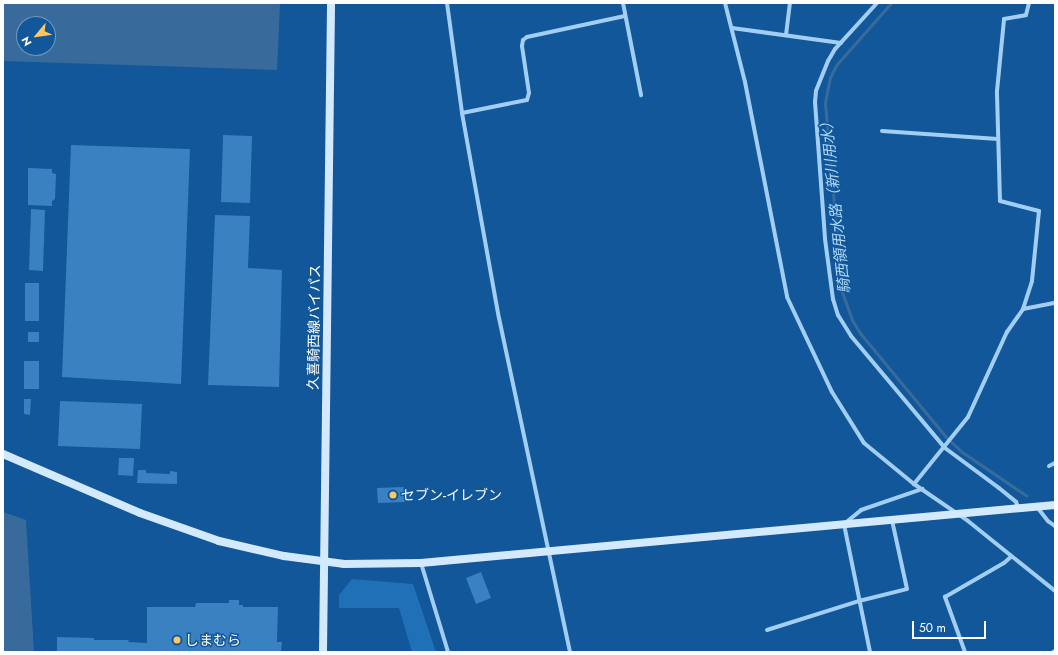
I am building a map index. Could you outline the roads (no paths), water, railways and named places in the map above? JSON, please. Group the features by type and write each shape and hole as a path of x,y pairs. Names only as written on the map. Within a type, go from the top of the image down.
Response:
{"street":[{"name":"久喜騎西線バイパス","path":"323,652 331,3"},
{"path":"447,3 462,114 499,318 570,652"},
{"path":"623,3 641,95"},
{"path":"725,3 745,82 787,297 832,392 864,443 914,484 957,514 1055,591"},
{"path":"786,35 790,3"},
{"path":"877,3 841,43 828,61 816,91 815,102 825,239 833,299 838,315 851,336 944,448 999,488 1016,502 1020,509"},
{"path":"914,484 968,417 1008,332 1023,309 1032,281 1039,211 1000,201 997,91 1004,19 1026,15 1029,3"},
{"path":"462,114 527,100 529,93 522,46 523,40 527,37 625,16"},
{"path":"732,28 841,43"},
{"path":"882,131 998,139"},
{"path":"1023,309 1055,303"},
{"path":"3,454 140,513 190,531 248,548 324,562 387,565 421,563 548,550 1055,505"},
{"path":"1048,466 1055,463"},
{"path":"844,524 861,510 922,489"},
{"path":"1037,507 1048,521 1055,526"},
{"path":"767,630 859,601 906,589 892,520"},
{"path":"844,524 870,652"},
{"path":"965,652 945,597 1004,563 1011,557"},
{"path":"421,563 448,652"}],"waterway":[{"name":"騎西領用水路（新川用水）","path":"891,3 837,64 830,77 825,103 842,292 852,320 860,333 946,437 962,452 1027,496"}],"place":[{"name":"セブン-イレブン","path":"393,495"},
{"name":"しまむら","path":"177,640"}]}
